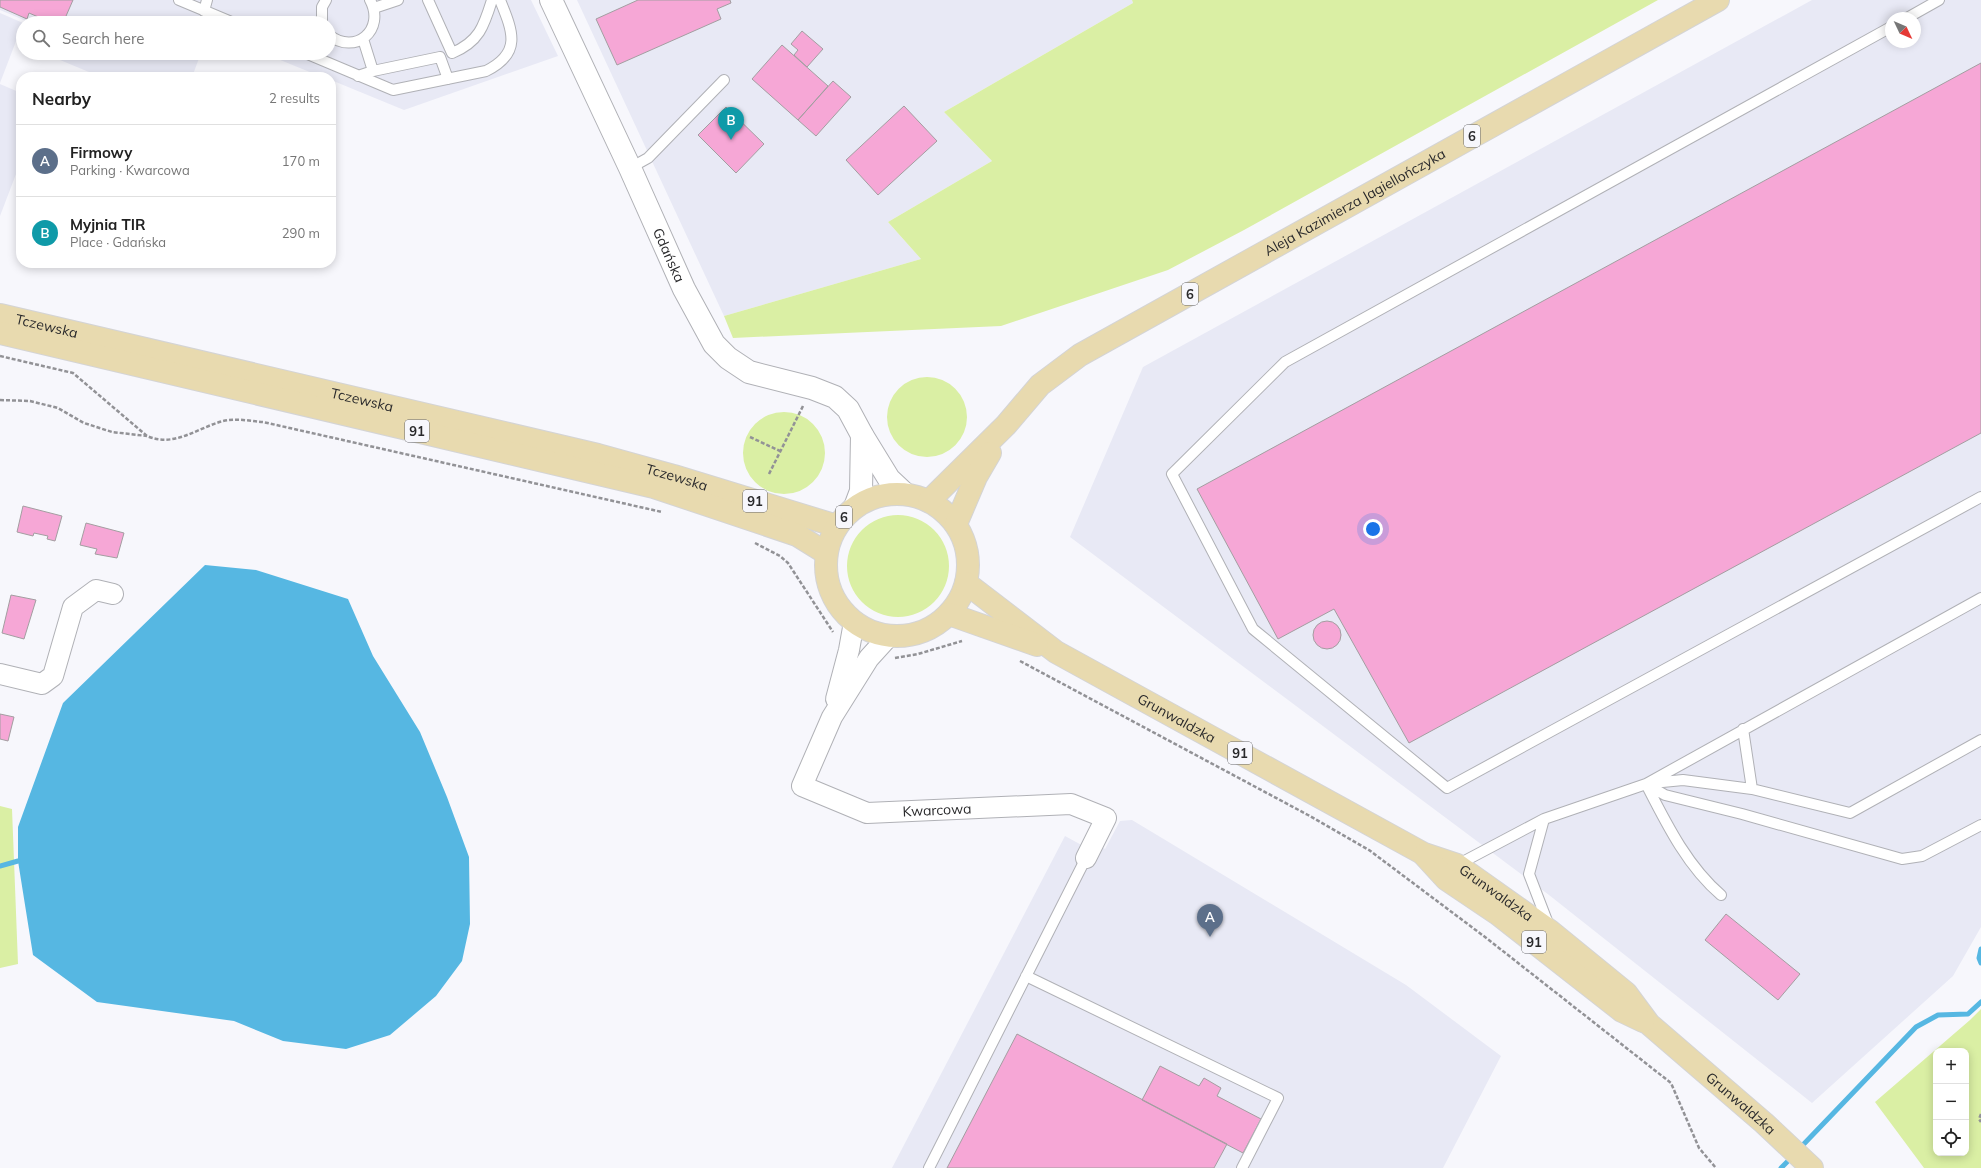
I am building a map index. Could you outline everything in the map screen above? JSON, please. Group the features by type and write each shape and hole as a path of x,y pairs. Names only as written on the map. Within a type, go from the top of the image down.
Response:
{"main road":[{"name":"Aleja Kazimierza Jagiellończyka","path":"929,501 1006,425 1040,385 1080,355 1718,0"},
{"name":"Tczewska","path":"0,315 598,455 674,476 837,526"},
{"name":"Tczewska","path":"0,333 654,487 797,536 826,553"},
{"name":"Aleja Kazimierza Jagiellończyka","path":"956,524 976,477 1006,425"},
{"name":"6","path":"905,494 929,501 944,511 956,524 965,542 969,562 966,583 960,600 949,614 937,624 922,632 906,636 889,636 864,629 840,609 830,591 826,572 826,553 830,539 837,526 855,507 880,495 905,494"},
{"name":"Grunwaldzka","path":"966,583 1056,652 1424,854 1457,865 1550,931 1626,993 1649,1024 1803,1159"},
{"name":"Grunwaldzka","path":"949,614 1056,652"},
{"name":"Grunwaldzka","path":"1424,854 1446,879 1498,914 1622,1011 1649,1024"}],"street":[{"name":"Gdańska","path":"551,0 630,168 684,290 714,344 728,358 749,372 812,388 835,397 848,409 889,479 905,494"},
{"name":"Gdańska","path":"855,507 862,485 862,435"},
{"path":"0,674 42,684 53,676 73,607 96,590 113,594"},
{"name":"Kwarcowa","path":"832,717 849,650 854,622"},
{"name":"Kwarcowa","path":"889,636 869,658 832,717 802,786 867,813 1071,804 1106,818 1086,858"}],"lane":[{"path":"179,0 216,16"},
{"path":"204,11 207,0"},
{"path":"322,16 322,7 326,0"},
{"path":"336,39 340,42 352,43 363,39 371,31 375,20 372,4 398,0"},
{"path":"428,0 452,53"},
{"path":"358,76 373,71 440,57 465,48 478,36 492,0"},
{"path":"321,60 392,90 486,71 499,64 509,52 513,37 500,0"},
{"path":"1918,12 1939,0"},
{"path":"1885,30 1285,362 1172,474 1253,629 1447,788 1981,497"},
{"path":"363,39 373,71"},
{"path":"440,57 448,79"},
{"path":"630,168 648,158 724,80"},
{"path":"1457,865 1544,819 1646,784 1981,598"},
{"path":"1743,730 1752,789"},
{"path":"1646,784 1682,780 1752,789 1850,813 1981,740"},
{"path":"1646,784 1665,795 1742,814 1902,859 1922,856 1981,825"},
{"path":"1646,784 1671,831 1703,878 1722,895"},
{"path":"1544,819 1529,874 1550,931"},
{"path":"929,1168 1086,858"},
{"path":"1026,976 1278,1098 1242,1168"}],"path":[{"path":"0,356 73,373 147,436"},
{"path":"769,474 812,388"},
{"path":"0,400 30,401 58,408 84,423 112,432 147,436 165,442 224,421 236,420 263,422 664,512"},
{"path":"750,437 780,450"},
{"path":"753,542 780,556 788,563 834,633"},
{"path":"890,658 918,654 958,641 965,641"},
{"path":"1017,660 1308,815 1369,850 1485,937 1671,1083 1699,1148 1716,1168"},
{"path":"1981,1114 1979,1119 1981,1122"}],"shaded area":[{"path":"0,0 531,0 558,56 404,110 336,82 336,72 310,72 280,60 336,60 336,16 16,17 0,10"},
{"path":"577,0 1132,0 1133,3 944,112 992,161 888,222 921,259 724,316"},
{"path":"1812,0 1981,0 1981,927 1953,976 1812,1103 1549,895 1070,537 1143,367"},
{"path":"0,13 16,20 16,41 0,83"},
{"path":"60,60 198,60 194,72 89,72"},
{"path":"0,84 16,91 16,174 0,216"},
{"path":"1132,820 1406,985 1501,1056 1443,1168 892,1168 1065,836 1098,854 1102,847 1105,849 1120,821"}],"green space":[{"path":"1132,0 1658,0 1244,230 1168,270 1001,326 733,338 724,316 921,259 888,222 992,161 944,112 1133,3"},
{"path":"927,377 942,380 955,389 964,402 967,417 964,432 955,445 942,454 927,457 912,454 899,445 890,432 887,417 890,402 899,389 912,380"},
{"path":"784,412 800,416 813,424 821,437 825,453 821,469 813,482 800,490 784,494 768,490 755,482 747,469 743,453 747,437 755,424 768,416"},
{"path":"898,515 917,519 934,530 945,547 949,566 945,585 934,602 917,613 898,617 879,613 862,602 851,585 847,566 851,547 862,530 879,519"},
{"path":"0,806 12,809 18,964 0,968"},
{"path":"1981,1009 1981,1168 1924,1168 1875,1102 1933,1052 1933,1156 1969,1156 1969,1048 1938,1048"}],"water":[{"path":"205,565 256,570 348,599 373,656 420,732 447,797 469,857 470,924 462,961 436,996 390,1035 346,1049 283,1041 234,1021 97,1002 33,955 18,861 18,827 63,703"}],"building":[{"path":"0,0 73,0 66,16 36,16 29,13 28,16 20,16 0,7"},
{"path":"638,0 730,0 731,3 717,9 721,19 617,65 596,19"},
{"path":"802,31 823,49 807,67 794,55 798,50 791,44"},
{"path":"782,45 828,86 798,120 752,79"},
{"path":"1981,63 1981,433 1409,743 1334,609 1278,639 1197,489"},
{"path":"833,81 851,97 816,136 798,120"},
{"path":"904,106 937,141 878,195 846,160"},
{"path":"726,107 764,144 736,173 698,135"},
{"path":"23,506 62,516 55,541 47,539 48,536 34,533 33,536 17,532"},
{"path":"86,523 124,533 117,558 95,554 97,549 80,545"},
{"path":"11,595 36,600 24,639 2,633"},
{"path":"1327,621 1333,622 1337,625 1340,629 1340,641 1337,645 1333,648 1327,649 1321,648 1317,645 1314,641 1313,635 1314,629 1317,625 1321,622"},
{"path":"0,714 14,717 8,741 0,739"},
{"path":"1726,914 1800,974 1778,1000 1705,940"},
{"path":"1017,1034 1227,1144 1214,1168 947,1168"},
{"path":"1160,1066 1199,1086 1204,1078 1221,1088 1217,1096 1261,1119 1243,1153 1142,1100"}],"waterway":[{"path":"0,866 18,861"},
{"path":"1981,949 1979,958 1981,963"},
{"path":"1800,1148 1916,1027 1938,1015 1968,1014 1981,1002"},
{"path":"1781,1168 1793,1156"}],"place":[{"name":"Myjnia TIR","path":"731,140"},
{"name":"Firmowy","path":"1210,937"}]}
